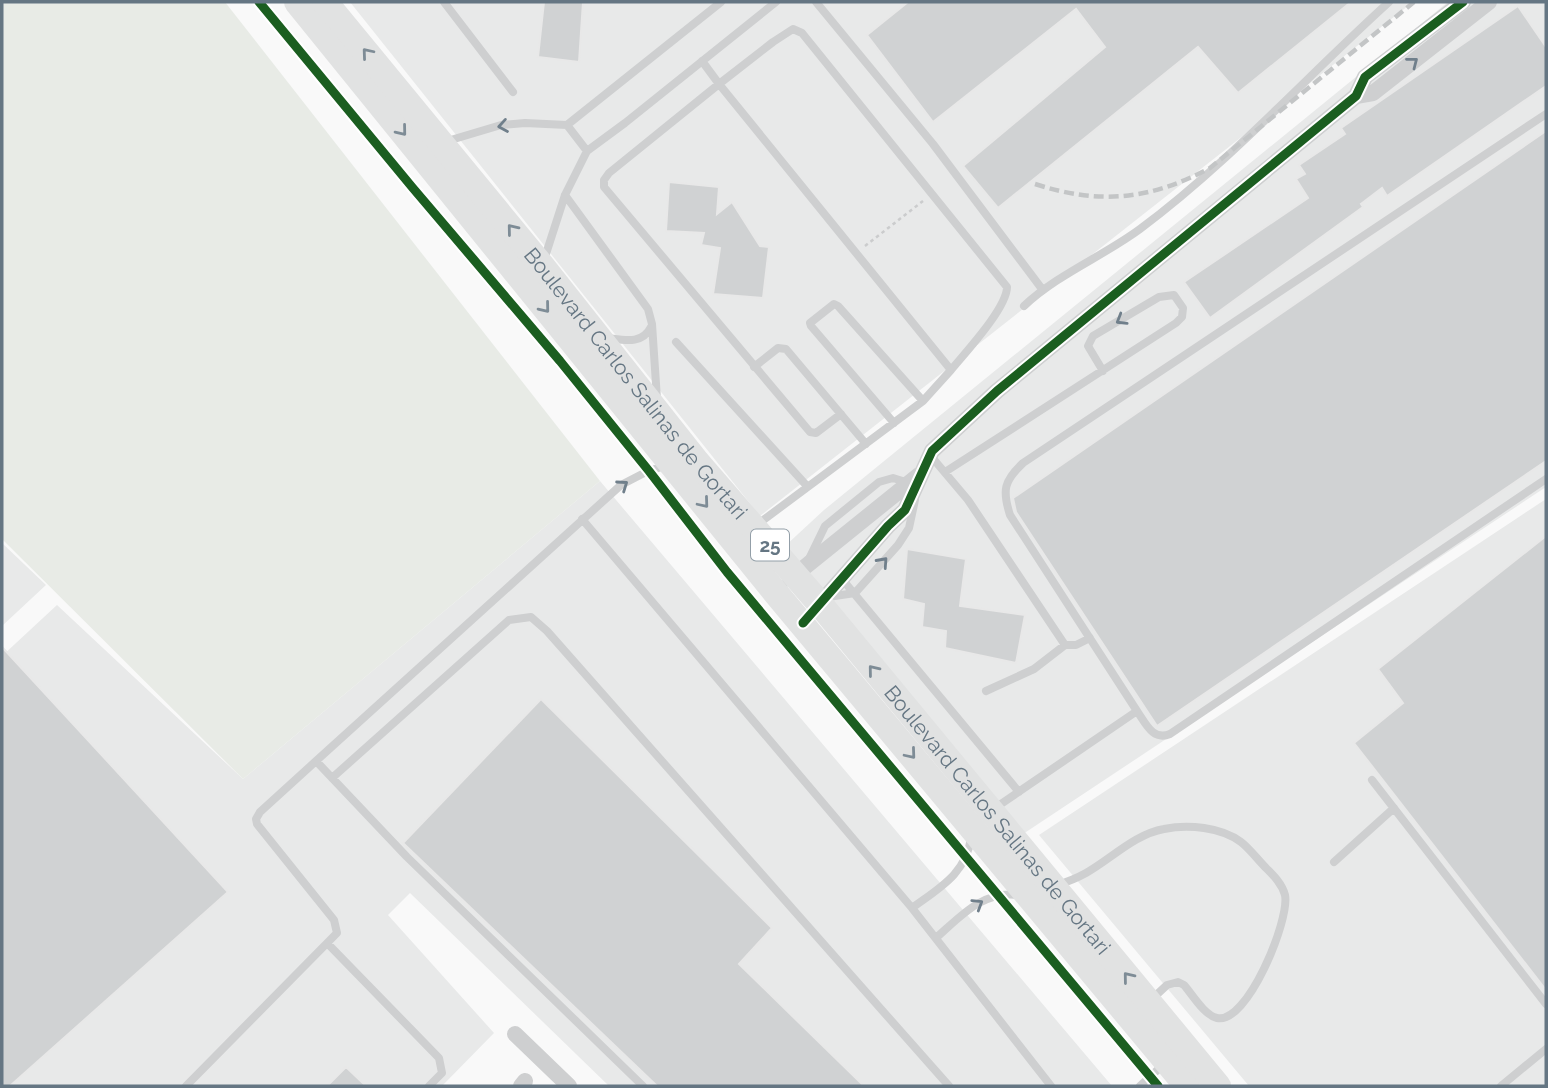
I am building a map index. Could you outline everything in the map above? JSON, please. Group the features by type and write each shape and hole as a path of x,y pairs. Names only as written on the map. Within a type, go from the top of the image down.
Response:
{"main road":[{"name":"Boulevard Carlos Salinas de Gortari","path":"298,2 671,464 792,577 981,820 1029,896 1140,1010 1176,1053 1219,1086"},
{"name":"Boulevard Carlos Salinas de Gortari","path":"325,2 658,411 697,461 745,534"},
{"name":"Boulevard Carlos Salinas de Gortari","path":"981,820 1054,886 1140,1010"},
{"name":"Boulevard Carlos Salinas de Gortari","path":"1176,1053 1186,1086"}],"street":[{"path":"816,608 905,510 930,455 943,440 997,391 1356,96 1365,78 1463,2"},
{"path":"1356,96 1373,93 1489,2"},
{"path":"792,577 915,483"},
{"path":"854,527 871,545"},
{"path":"516,1034 569,1086"}],"lane":[{"path":"444,2 513,92"},
{"path":"441,143 501,125 567,125 721,2"},
{"path":"541,266 565,195 587,151 776,2"},
{"path":"816,2 933,144 1042,289"},
{"path":"1024,306 1042,289 1139,230 1225,157 1389,2"},
{"path":"745,534 923,401 996,314 1007,293 1007,288 802,33 797,30 788,31 606,176 604,187 812,433 816,433 841,414"},
{"path":"702,61 951,370"},
{"path":"1546,114 1023,463 1005,485 1005,499 1010,515 1137,711 1157,736 1163,737 1546,480"},
{"path":"567,125 587,151"},
{"path":"565,195 648,309 652,324 658,411"},
{"path":"945,472 1103,371 1177,323 1182,317 1183,308 1174,295 1158,297 1093,336 1088,346 1103,371"},
{"path":"894,423 811,326 810,323 830,306 838,306 923,401"},
{"path":"599,338 638,340 643,338 652,324"},
{"path":"676,342 807,486"},
{"path":"754,367 775,349 783,347 866,444"},
{"path":"930,455 968,500 1065,645"},
{"path":"186,1086 337,933 334,920 257,824 256,819 260,812 624,483 648,471 671,464"},
{"path":"792,577 825,526 879,482 893,478 915,483 914,513 909,528 898,545 855,593 816,608"},
{"path":"582,519 912,908 1051,1086"},
{"path":"820,533 831,545"},
{"path":"842,579 1019,792"},
{"path":"332,778 509,620 531,617 565,651 949,1086"},
{"path":"986,691 1034,669 1065,645 1076,645 1090,638"},
{"path":"912,908 954,877 964,863 981,820 1137,711"},
{"path":"316,761 407,857 643,1086"},
{"path":"1371,780 1546,1004"},
{"path":"1334,862 1394,808"},
{"path":"1054,886 1086,873 1150,833 1180,827 1228,834 1242,843 1279,883 1285,895 1284,908 1270,959 1253,988 1231,1013 1223,1018 1209,1014 1184,985 1178,982 1167,985 1140,1010"},
{"path":"936,938 974,904 992,896 1009,893 1029,896"},
{"path":"328,944 439,1058 442,1073 429,1086"},
{"path":"1501,1086 1546,1049"},
{"path":"1140,1086 1176,1053"}],"path":[{"path":"856,253 932,194"}],"shaded area":[{"path":"2,2 225,2 600,481 243,779 2,539"},
{"path":"350,2 1413,2 760,516"},
{"path":"1448,2 1546,2 1546,487 1023,834 784,547 824,510"},
{"path":"600,481 1112,1086 609,1086 410,893 388,915 494,1033 442,1086 2,1086 2,656 57,605 243,779"},
{"path":"1546,499 1546,1086 1249,1086 1039,835"},
{"path":"2,543 46,585 2,626"}],"building":[{"path":"544,2 583,2 579,62 538,57"},
{"path":"908,2 1351,2 1238,93 1198,47 998,208 963,166 1105,47 1076,9 933,122 867,35"},
{"path":"1518,6 1546,47 1546,86 1387,196 1382,188 1361,204 1363,207 1210,318 1184,282 1308,198 1296,179 1305,174 1299,165 1345,134 1341,128"},
{"path":"1546,131 1546,461 1157,726 1016,512 1013,498"},
{"path":"669,182 719,187 717,214 732,202 760,246 769,247 763,298 713,294 720,248 701,245 704,233 666,231"},
{"path":"1546,536 1546,990 1354,743 1403,703 1378,669"},
{"path":"907,549 966,559 960,606 1025,615 1016,663 945,648 946,631 922,627 924,604 903,599"},
{"path":"2,647 228,892 10,1086 2,1086"},
{"path":"541,699 772,928 739,964 864,1086 657,1086 403,843"},
{"path":"346,1067 366,1086 327,1086"}],"railway":[{"path":"1035,184 1059,191 1103,197 1145,193 1188,179 1210,168 1414,2"}],"cycle path":[{"path":"259,2 560,361 727,572 1158,1086"},
{"path":"803,623 905,510 932,451 997,391 1356,96 1365,77 1463,2"}]}
